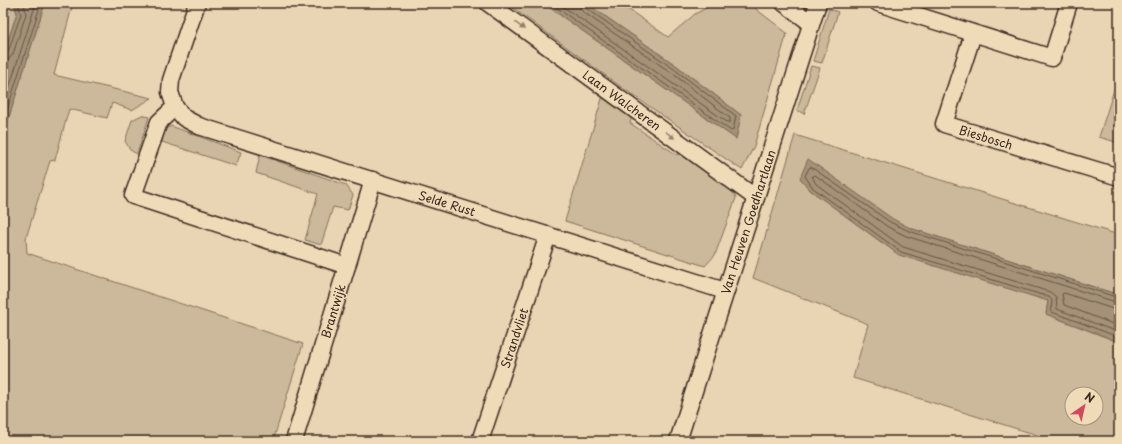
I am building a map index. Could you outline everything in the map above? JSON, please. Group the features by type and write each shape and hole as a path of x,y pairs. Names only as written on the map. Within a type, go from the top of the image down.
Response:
{"street":[{"path":"196,3 171,80 170,92 175,107 159,122 133,196 347,266"},
{"name":"Laan Walcheren","path":"488,3 756,198"},
{"path":"784,3 811,23"},
{"name":"Van Heuven Goedhartlaan","path":"678,441 818,3"},
{"path":"878,3 1052,58 1069,3"},
{"name":"Biesbosch","path":"973,34 944,124 1119,177"},
{"name":"Selde Rust","path":"175,107 184,118 199,126 725,291"},
{"name":"Brantwijk","path":"294,441 373,180"},
{"name":"Strandvliet","path":"480,441 548,235"}],"shaded area":[{"path":"3,3 14,3 17,13 3,56"},
{"path":"45,3 73,3 54,75 152,98 132,110 112,103 107,118 69,109 55,160 50,161 26,238 27,253 303,344 273,441 3,441 3,136"},
{"path":"506,3 543,3 736,139 741,115 677,66 586,3 619,3 668,37 695,14 715,3 748,3 787,33 754,146 742,170 624,89"},
{"path":"829,9 838,12 822,63 813,61"},
{"path":"811,66 820,68 804,114 797,110"},
{"path":"1119,74 1119,143 1099,137"},
{"path":"604,92 633,113 630,123 677,155 684,150 731,186 736,198 715,255 705,266 565,221"},
{"path":"142,115 149,117 137,154 130,150 125,141 132,120"},
{"path":"171,126 241,152 236,166 162,142 164,130"},
{"path":"795,135 1119,235 1119,295 910,228 800,178 810,190 881,242 1048,301 1046,314 1116,341 1119,335 1119,441 1041,441 1037,435 853,378 868,324 753,278"},
{"path":"260,155 346,185 353,195 348,210 333,207 321,245 305,240 318,194 256,173"}],"water":[{"path":"14,3 45,3 3,136 3,56 17,13"},
{"path":"543,3 586,3 677,66 741,115 736,139"},
{"path":"808,159 893,219 910,228 1119,295 1119,335 1116,341 1046,314 1048,301 899,255 810,190 800,178"}]}
